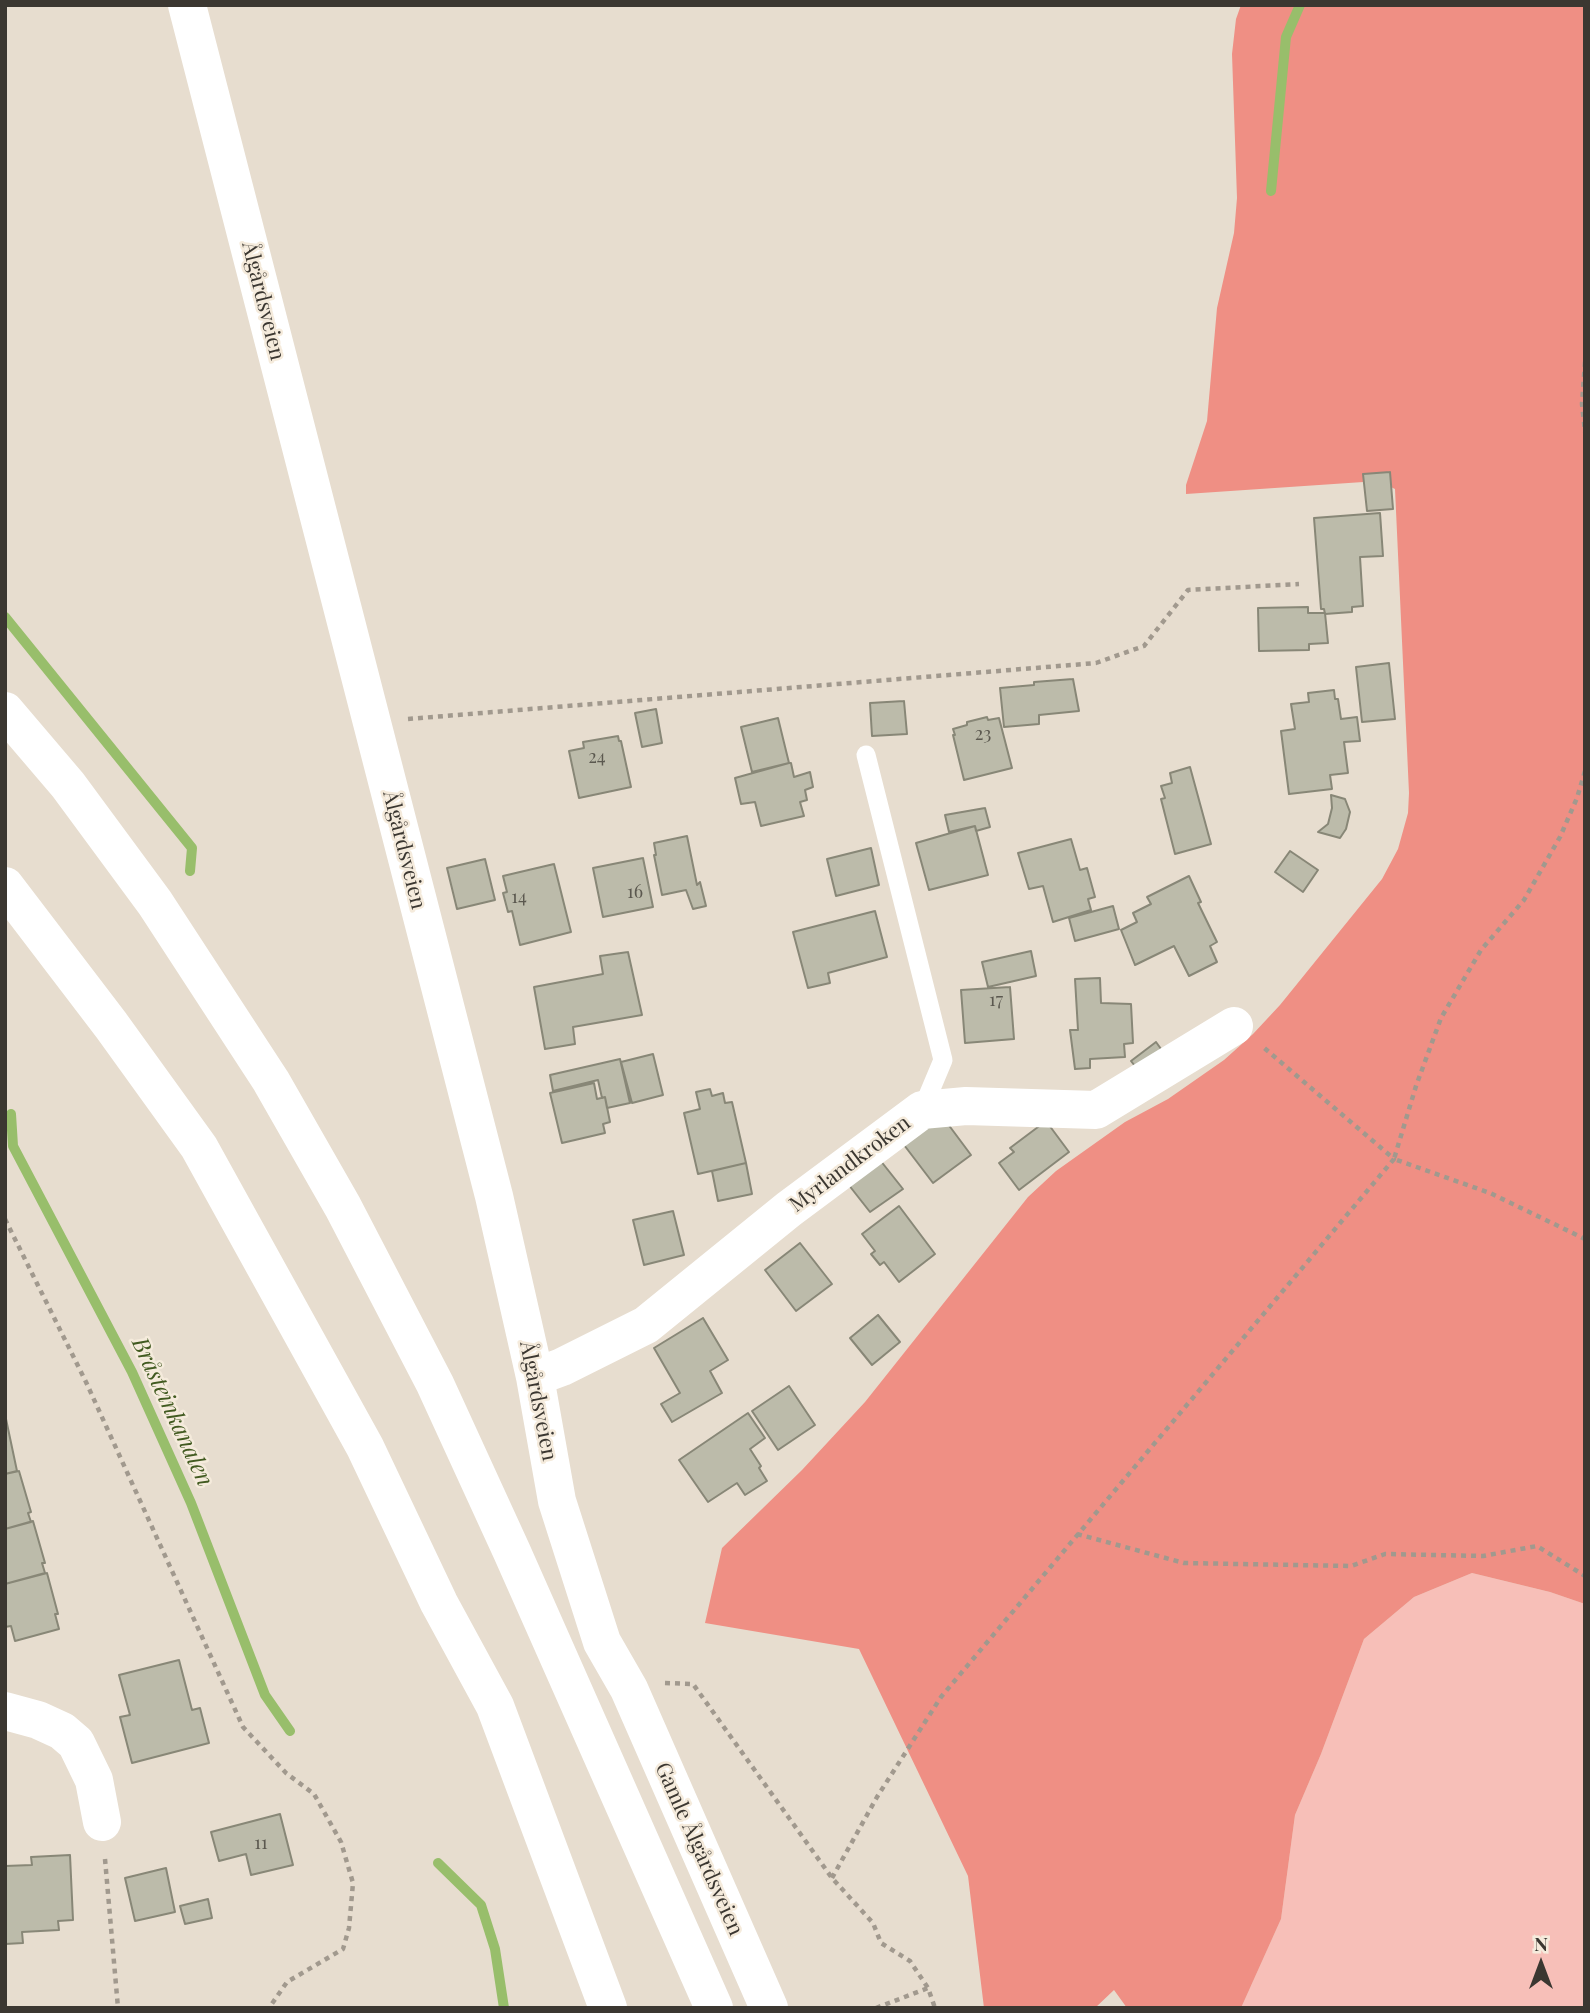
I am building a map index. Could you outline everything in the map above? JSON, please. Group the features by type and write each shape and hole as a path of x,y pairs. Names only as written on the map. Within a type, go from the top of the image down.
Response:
{"main road":[{"name":"Ålgårdsveien","path":"187,5 494,1196 535,1377 557,1501 602,1642 642,1686"},
{"path":"5,711 68,785 155,903 271,1081 343,1207 441,1396 714,2008"},
{"path":"5,886 111,1025 199,1147 365,1447 439,1603 495,1706 608,2008"},
{"name":"Myrlandkroken","path":"535,1377 562,1367 646,1325 789,1209 922,1110 966,1106 1096,1110 1248,1036"},
{"name":"Gamle Ålgårdsveien","path":"642,1686 769,2008"},
{"path":"5,1711 38,1720 62,1731 76,1743 94,1780 102,1822"}],"lane":[{"path":"866,755 943,1060 922,1110"}],"path":[{"path":"1585,362 1582,404 1585,432"},
{"path":"373,726 416,718 1096,663 1144,646 1188,590 1299,584"},
{"path":"832,1878 877,1797 941,1697 1394,1159 1416,1086 1441,1018 1481,950 1524,900 1560,837 1585,771"},
{"path":"1248,1036 1394,1159 1490,1193 1585,1240"},
{"path":"5,1219 86,1382 243,1727 286,1773 314,1794 341,1842 353,1883 349,1928 343,1949 287,1982 269,2008"},
{"path":"1077,1534 1184,1563 1351,1566 1385,1554 1483,1556 1537,1546 1585,1576"},
{"path":"642,1686 693,1684 832,1878 873,1923 881,1943 910,1961 928,1988 935,2008"},
{"path":"102,1822 118,2008"},
{"path":"876,2008 928,1988"}],"shaded area":[{"path":"1241,5 1585,5 1585,1604 1550,1592 1472,1573 1414,1597 1364,1639 1295,1815 1281,1919 1241,2008 1127,2008 1114,1990 1095,2008 984,2008 968,1876 859,1649 705,1623 722,1548 802,1470 865,1402 1028,1197 1056,1171 1125,1122 1168,1099 1224,1060 1253,1034 1280,1005 1382,879 1398,849 1408,813 1409,793 1395,489 1378,481 1186,494 1186,485 1207,421 1217,308 1234,233 1237,198 1232,54 1236,19"},
{"path":"1472,1573 1550,1592 1585,1604 1585,2008 1241,2008 1281,1919 1295,1815 1364,1639 1414,1597"}],"building":[{"path":"1390,472 1393,509 1367,511 1363,474"},
{"path":"1380,513 1383,556 1360,557 1363,606 1352,607 1352,612 1325,614 1324,609 1321,609 1314,518"},
{"path":"1308,607 1308,613 1325,613 1328,643 1309,644 1309,650 1259,651 1258,608"},
{"path":"1389,663 1395,719 1362,722 1356,667"},
{"path":"1073,679 1079,711 1039,715 1039,724 1004,727 1000,688"},
{"path":"1334,690 1341,719 1357,717 1360,741 1344,742 1348,773 1330,775 1332,789 1289,794 1281,731 1295,729 1291,704 1309,702 1308,693"},
{"path":"904,701 907,734 872,736 870,703"},
{"path":"656,709 662,743 642,747 635,713"},
{"path":"987,717 988,720 999,718 1012,768 964,780 953,729"},
{"path":"778,718 789,763 752,772 741,727"},
{"path":"618,736 631,787 579,798 569,751 584,748 583,742"},
{"path":"791,763 794,777 810,772 813,787 805,790 807,800 800,802 804,816 761,826 755,802 741,804 735,778"},
{"path":"1190,767 1211,844 1175,854 1161,799 1165,798 1161,786 1172,783 1170,773"},
{"path":"1331,795 1345,799 1350,812 1346,829 1340,838 1318,832 1328,824 1332,808"},
{"path":"985,808 990,827 976,831 975,826 949,832 945,815"},
{"path":"975,826 988,875 929,890 916,843"},
{"path":"687,836 697,885 700,882 706,906 693,909 686,890 662,895 654,855 654,843"},
{"path":"1071,839 1080,870 1087,868 1095,897 1088,899 1091,910 1053,922 1043,886 1029,889 1018,853"},
{"path":"871,848 879,885 836,896 827,859"},
{"path":"1290,851 1318,870 1303,892 1275,872"},
{"path":"643,858 653,907 603,917 593,868"},
{"path":"485,859 495,900 457,909 447,868"},
{"path":"554,864 571,932 520,945 512,911 508,912 503,893 507,892 503,876"},
{"path":"1189,876 1201,902 1198,903 1217,942 1210,946 1217,962 1189,976 1174,946 1135,965 1121,930 1137,922 1133,913 1151,904 1147,897"},
{"path":"1113,906 1119,929 1075,941 1069,918"},
{"path":"875,911 887,957 828,973 830,983 808,988 793,932"},
{"path":"1031,951 1036,976 988,987 982,962"},
{"path":"628,952 642,1015 573,1027 575,1044 545,1049 534,987 603,974 600,956"},
{"path":"1100,978 1101,1003 1131,1004 1133,1043 1124,1044 1125,1057 1090,1059 1090,1068 1075,1069 1070,1030 1078,1030 1075,979"},
{"path":"1010,987 1014,1039 965,1043 961,990"},
{"path":"1156,1042 1169,1060 1145,1079 1131,1061"},
{"path":"653,1054 663,1095 632,1103 621,1062"},
{"path":"620,1059 630,1103 607,1108 598,1080 553,1091 550,1075"},
{"path":"594,1083 597,1099 605,1097 610,1122 603,1124 605,1133 562,1143 550,1093"},
{"path":"710,1089 712,1096 723,1093 725,1103 732,1102 746,1163 698,1174 684,1113 700,1109 696,1092"},
{"path":"939,1112 971,1155 933,1183 901,1141"},
{"path":"1046,1121 1069,1152 1019,1190 999,1163 1014,1152 1010,1148"},
{"path":"880,1160 903,1189 870,1212 848,1184"},
{"path":"746,1163 752,1194 718,1201 712,1171"},
{"path":"899,1206 935,1254 899,1282 884,1262 880,1265 871,1254 875,1251 862,1234"},
{"path":"673,1211 684,1255 644,1265 633,1220"},
{"path":"800,1243 832,1284 796,1311 765,1270"},
{"path":"878,1315 900,1342 872,1365 850,1338"},
{"path":"703,1318 728,1360 710,1371 722,1393 672,1422 661,1404 680,1393 654,1348"},
{"path":"789,1386 815,1425 778,1450 752,1411"},
{"path":"748,1413 765,1438 750,1449 767,1481 745,1495 737,1483 708,1502 679,1460"},
{"path":"5,1419 17,1471 5,1474"},
{"path":"19,1471 31,1512 28,1513 31,1522 5,1529 5,1474"},
{"path":"33,1521 45,1563 42,1563 45,1573 5,1584 5,1529"},
{"path":"47,1573 58,1614 55,1614 59,1629 15,1641 11,1626 5,1627 5,1584"},
{"path":"179,1660 192,1710 200,1708 209,1743 132,1763 120,1717 130,1715 119,1675"},
{"path":"280,1814 293,1865 251,1875 246,1854 219,1861 211,1832"},
{"path":"70,1855 73,1920 58,1921 59,1930 22,1932 23,1943 5,1944 5,1866 32,1865 31,1857"},
{"path":"166,1868 175,1912 135,1921 125,1878"},
{"path":"208,1899 212,1918 185,1924 180,1906"}],"waterway":[{"path":"1271,191 1286,37 1300,5"},
{"path":"5,617 192,848 190,871"},
{"name":"Bråsteinkanalen","path":"11,1114 13,1146 132,1372 191,1503 265,1695 290,1731"},
{"name":"Bråsteinkanalen","path":"438,1863 481,1905 495,1949 504,2008"}]}
